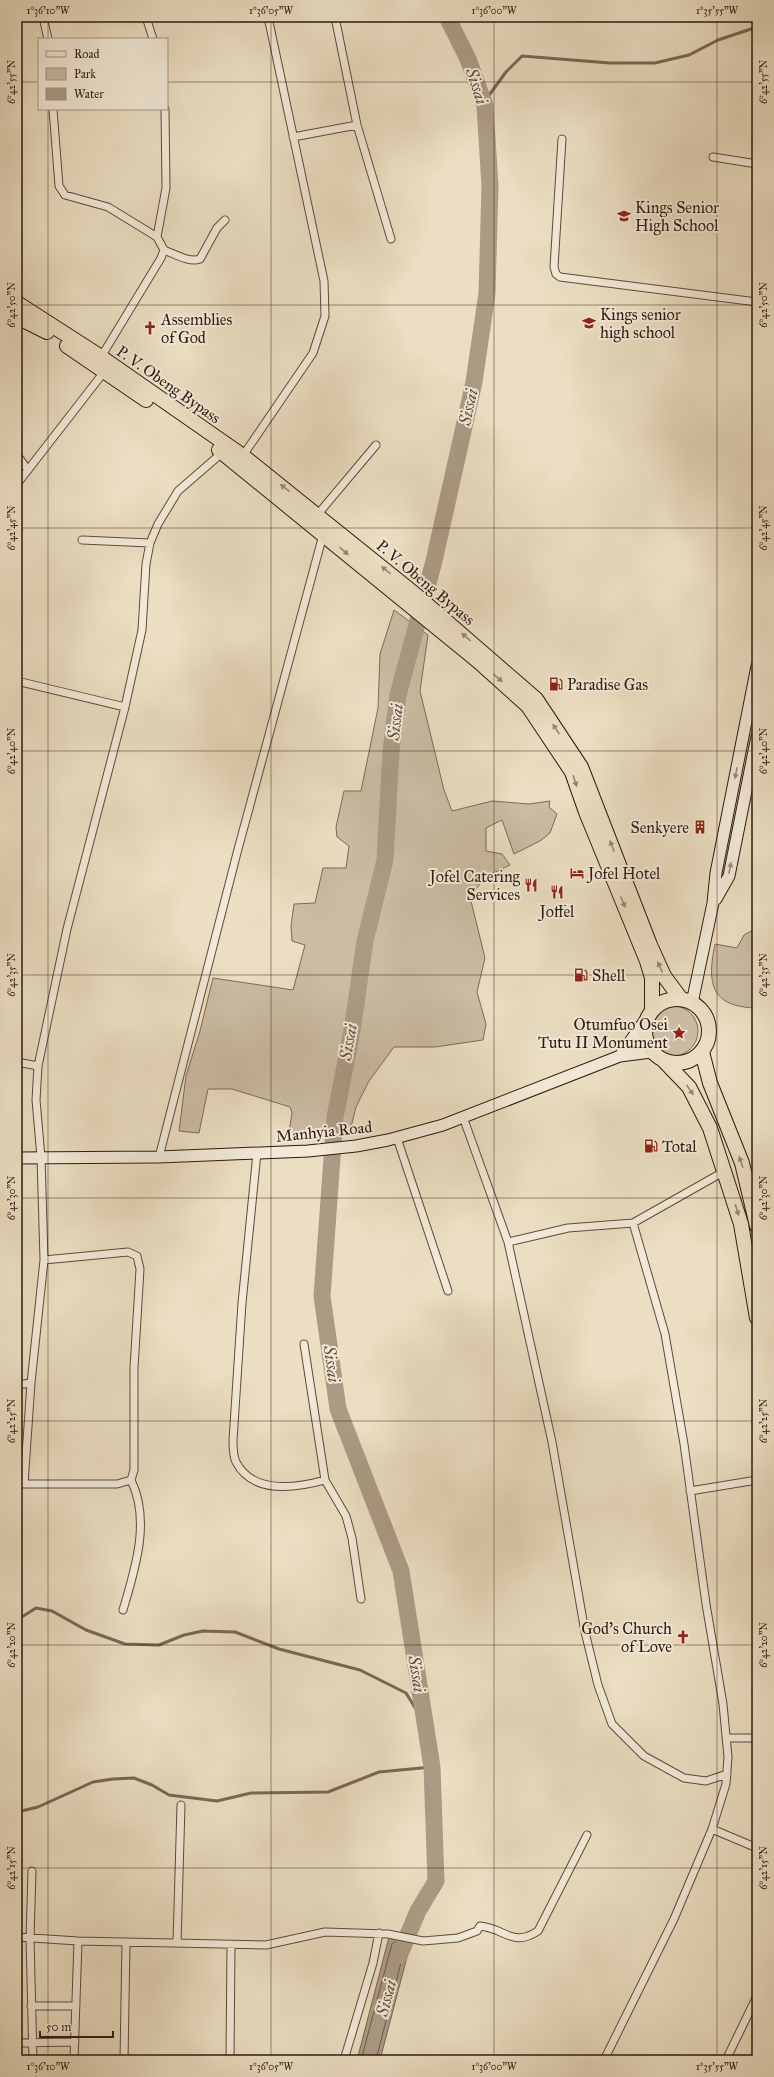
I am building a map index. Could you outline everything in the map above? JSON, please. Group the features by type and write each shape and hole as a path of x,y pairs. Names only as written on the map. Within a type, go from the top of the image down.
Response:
{"highway":[{"name":"P. V. Obeng Bypass","path":"17,303 101,358 240,460 318,514 528,706 572,772 586,812 647,961 652,978 649,1015"},
{"name":"P. V. Obeng Bypass","path":"17,317 44,330 223,452 240,460 323,534 414,601"},
{"name":"P. V. Obeng Bypass","path":"427,613 536,699 581,767 650,945 664,976 687,1001"},
{"path":"664,1061 678,1064 691,1061 702,1052 710,1035 708,1020 700,1008 687,1001 668,1000 649,1015 644,1031 646,1042 651,1052 664,1061 689,1087 701,1107 725,1171 741,1224 757,1318"},
{"path":"702,1052 710,1082 742,1163 757,1226"}],"main road":[{"path":"687,1001 713,903 716,873 757,666"},
{"path":"713,903 729,876 757,736"},
{"path":"620,1056 649,1015"},
{"name":"Manhyia Road","path":"17,1158 159,1157 308,1151 356,1146 397,1138 463,1117 571,1073 620,1056 651,1052"}],"street":[{"path":"43,17 48,38"},
{"path":"146,17 153,38"},
{"path":"240,460 313,353 325,316 324,281 268,17"},
{"path":"334,17 357,125 391,239"},
{"path":"53,110 59,186 65,195 108,207 157,237 164,250 194,261 200,259 216,228 225,220"},
{"path":"157,237 166,188 165,110"},
{"path":"293,137 357,125"},
{"path":"562,139 554,267 556,274 560,277 757,302"},
{"path":"713,157 757,164"},
{"path":"101,358 161,258 164,250"},
{"path":"17,484 104,372"},
{"path":"318,514 376,445"},
{"path":"131,1480 117,1484 24,1484 31,1384 44,1260 41,1157 36,1100 38,1066 67,929 125,707 142,630 146,564 150,544 158,524 178,491 223,452"},
{"path":"17,455 28,470"},
{"path":"159,1157 239,845 323,534"},
{"path":"82,540 150,544"},
{"path":"17,681 125,707"},
{"path":"17,1062 38,1066"},
{"path":"463,1117 508,1242 553,1449 585,1632 598,1685 612,1724 644,1756 684,1778 706,1781 727,1774"},
{"path":"397,1138 448,1290"},
{"path":"257,1153 242,1303 233,1440 235,1461 246,1475 259,1483 272,1486 295,1486 326,1480"},
{"path":"508,1242 568,1228 633,1224 725,1171"},
{"path":"604,2060 674,1919 718,1815 727,1774 727,1738 716,1658 706,1604 665,1334 633,1224"},
{"path":"44,1260 128,1252 137,1256 140,1270 134,1368 134,1470 131,1480 137,1493 140,1540 134,1572 123,1610"},
{"path":"304,1344 326,1480 346,1516 352,1538 362,1599"},
{"path":"17,1385 31,1384"},
{"path":"690,1492 757,1480"},
{"path":"727,1738 757,1738"},
{"path":"177,1943 181,1805"},
{"path":"712,1829 757,1848"},
{"path":"17,1937 126,1942 266,1945 325,1932 379,1933 423,1941 458,1938 477,1930 480,1926 489,1926 515,1939 530,1937 538,1931 546,1919 588,1835"},
{"path":"32,1871 30,1938 32,2060"},
{"path":"344,2060 373,1962 379,1933"},
{"path":"74,2060 78,1940"},
{"path":"124,2060 126,1942"},
{"path":"230,2060 231,1945"},
{"path":"726,2060 757,1996"},
{"path":"31,2006 76,2006"},
{"path":"17,2043 75,2042"}],"green space":[{"path":"394,610 428,635 420,691 444,790 452,811 492,801 529,804 550,801 549,807 557,814 550,833 540,841 514,854 502,820 486,828 486,851 502,854 510,865 485,877 470,897 485,958 477,992 486,1024 483,1040 435,1047 394,1047 369,1081 356,1107 349,1135 288,1138 292,1113 290,1107 232,1089 208,1089 199,1133 179,1131 186,1076 200,1031 213,978 293,990 305,945 292,941 291,926 294,904 315,903 323,868 346,868 349,846 337,837 336,827 344,791 361,791 378,708 380,654"},
{"path":"757,928 757,1008 741,1007 729,1003 721,998 715,990 712,981 712,970 715,944 737,948 744,935"},
{"path":"668,1006 678,1006 691,1013 698,1026 698,1036 691,1049 678,1056 668,1056 659,1052 652,1045 648,1036 648,1026 652,1017 659,1010"}],"water":[{"path":"389,1937 411,1942 380,2060 357,2060"}],"waterway":[{"name":"Sissai","path":"399,1956 418,1911 436,1881 432,1767 401,1571 338,1409 322,1296 335,1117 352,1031 365,941 385,860 391,751 398,695 434,561 474,382 487,293 490,186 485,106 468,59 447,17"},
{"path":"484,102 506,72 522,56 610,63 655,63 689,55 718,40 757,27"},
{"path":"17,1620 36,1608 52,1611 86,1630 125,1644 159,1645 184,1635 203,1631 235,1632 279,1649 360,1670 406,1693 425,1724"},
{"path":"17,1812 38,1807 93,1782 113,1779 134,1778 152,1785 169,1795 217,1801 251,1793 328,1792 379,1772 432,1767"}],"place":[{"name":"Kings Senior High School","path":"624,216"},
{"name":"Kings senior high school","path":"589,323"},
{"name":"Assemblies of God","path":"150,328"},
{"name":"Paradise Gas","path":"556,684"},
{"name":"Senkyere","path":"700,827"},
{"name":"Jofel Hotel","path":"577,873"},
{"name":"Jofel Catering Services","path":"531,885"},
{"name":"Joffel","path":"557,892"},
{"name":"Shell","path":"581,975"},
{"name":"Otumfuo Osei Tutu II Monument","path":"679,1033"},
{"name":"Total","path":"651,1146"},
{"name":"God's Church of Love","path":"683,1637"}]}
